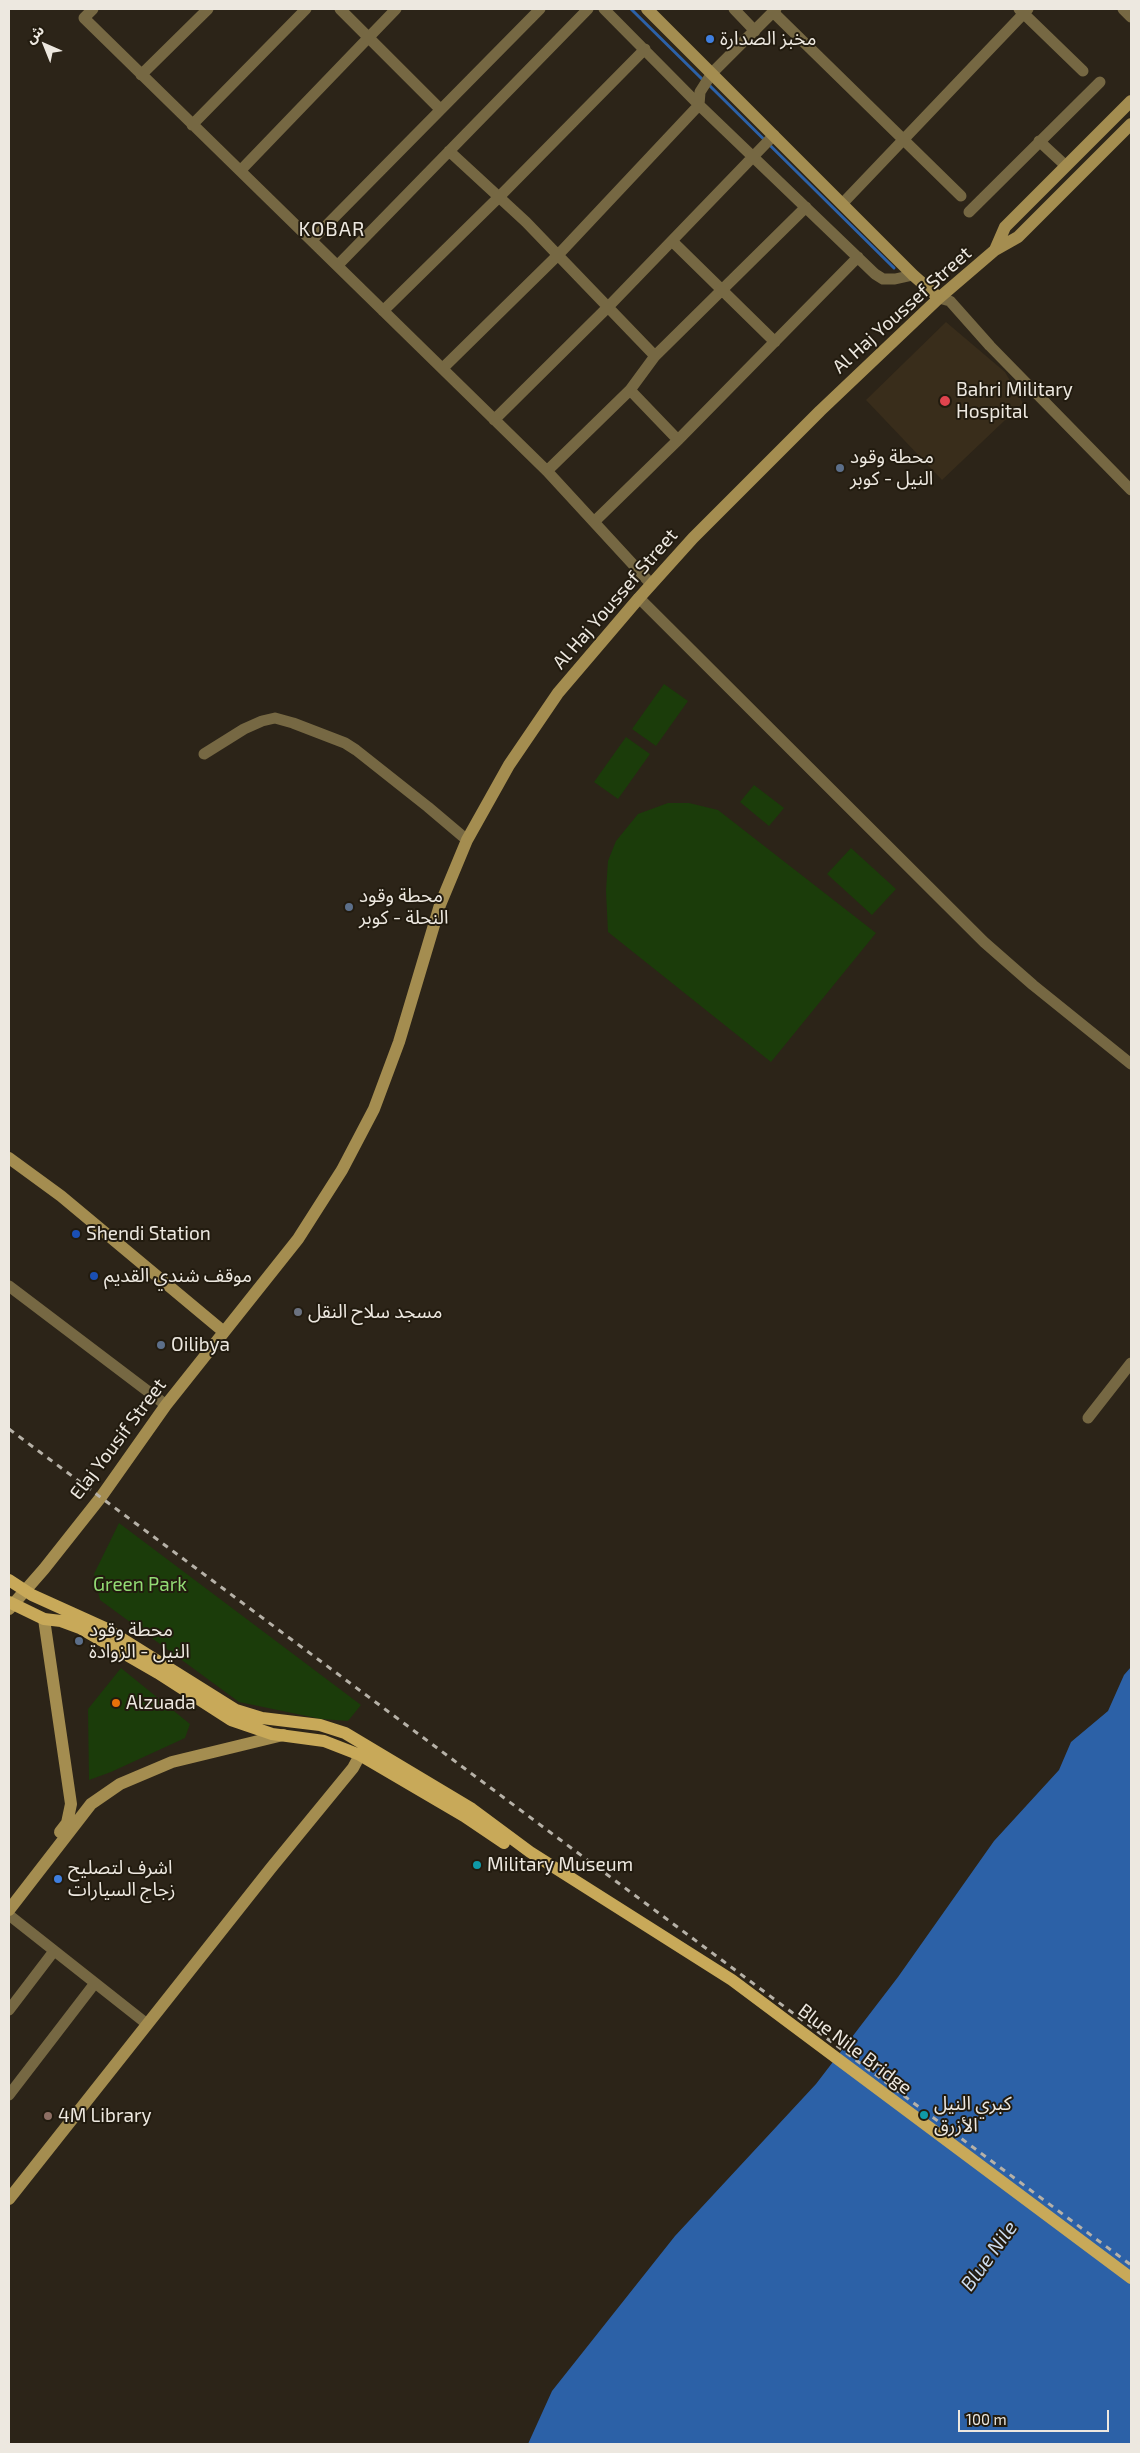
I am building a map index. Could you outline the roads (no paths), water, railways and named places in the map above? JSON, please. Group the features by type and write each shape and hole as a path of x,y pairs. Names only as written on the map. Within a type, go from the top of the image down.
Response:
{"main road":[{"path":"647,9 708,79 769,139 842,204 913,275 939,298"},
{"name":"Al Haj Youssef Street","path":"995,250 1005,227 1131,101"},
{"name":"Al Haj Youssef Street","path":"467,840 510,765 558,693 638,598 820,411 939,298 995,250 1018,237 1131,124"},
{"name":"Elaj Yousif Street","path":"10,1605 25,1590 101,1497 166,1405 298,1239 342,1170 374,1109 399,1042 440,905 467,840"},
{"path":"9,1158 61,1196 224,1332"},
{"path":"9,1580 25,1590 105,1628 236,1710 262,1718 320,1725 345,1733 472,1809 530,1852 732,1980 770,2014 1131,2288"},
{"path":"10,1605 44,1619 61,1621 80,1628 158,1672 231,1720 272,1734 318,1739 360,1755 464,1816 770,2014"},
{"path":"9,1898 66,1823 71,1804 44,1619"},
{"path":"9,1910 91,1804 120,1784 172,1762 284,1735"},
{"path":"9,2199 353,1768 360,1755"},
{"name":"Blue Nile Bridge","path":"770,2014 1131,2278"}],"street":[{"path":"93,9 84,18 443,368 595,521 651,584"},
{"path":"142,75 208,9"},
{"path":"192,124 306,9"},
{"path":"340,9 440,109"},
{"path":"241,170 396,9"},
{"path":"312,240 540,9"},
{"path":"338,266 588,9"},
{"path":"604,9 700,104 883,279 895,279 913,275"},
{"path":"734,9 754,31"},
{"path":"1123,9 1131,16"},
{"path":"443,368 558,255 700,104 708,79 774,10 961,196"},
{"path":"842,204 1024,10 1083,71"},
{"path":"383,311 499,197 645,48"},
{"path":"969,212 1100,82"},
{"path":"494,420 608,307 769,139"},
{"path":"1039,141 1066,166"},
{"path":"449,151 558,255 655,356"},
{"path":"546,471 630,390 655,356 806,206"},
{"path":"672,241 775,342"},
{"path":"595,521 678,440 858,256"},
{"path":"939,298 950,301 970,325 1131,490"},
{"path":"630,390 678,440"},
{"path":"638,598 984,942 1033,985 1131,1064"},
{"path":"204,754 244,728 262,721 275,718 293,723 345,743 356,750 467,840"},
{"path":"9,1286 166,1405"},
{"path":"1088,1418 1131,1363"},
{"path":"9,1915 147,2024"},
{"path":"9,2010 54,1951"},
{"path":"9,2095 95,1983"}],"water":[{"name":"Blue Nile","path":"1131,1667 1131,2444 528,2444 552,2391 675,2236 816,2084 898,1977 994,1841 1059,1770 1071,1742 1108,1711 1124,1675"}],"waterway":[{"path":"631,9 703,80"},
{"path":"708,84 894,268"}],"railway":[{"path":"9,1429 1131,2265"}],"place":[{"name":"مخبز الصدارة","path":"710,39"},
{"name":"Bahri Military Hospital","path":"945,401"},
{"name":"محطة وقود النيل - كوبر","path":"840,468"},
{"name":"محطة وقود النحلة - كوبر","path":"349,907"},
{"name":"Shendi Station","path":"76,1234"},
{"name":"موقف شندي القديم","path":"94,1276"},
{"name":"مسجد سلاح النقل","path":"298,1312"},
{"name":"Oilibya","path":"161,1345"},
{"name":"محطة وقود النيل - الزوادة","path":"79,1641"},
{"name":"Alzuada","path":"116,1703"},
{"name":"Military Museum","path":"477,1865"},
{"name":"اشرف لتصليح زجاج السيارات","path":"58,1879"},
{"name":"كبري النيل الأزرق","path":"924,2115"},
{"name":"4M Library","path":"48,2116"}],"district":[{"name":"KOBAR","path":"332,229"}],"park label":[{"name":"Green Park","path":"140,1585"}]}
